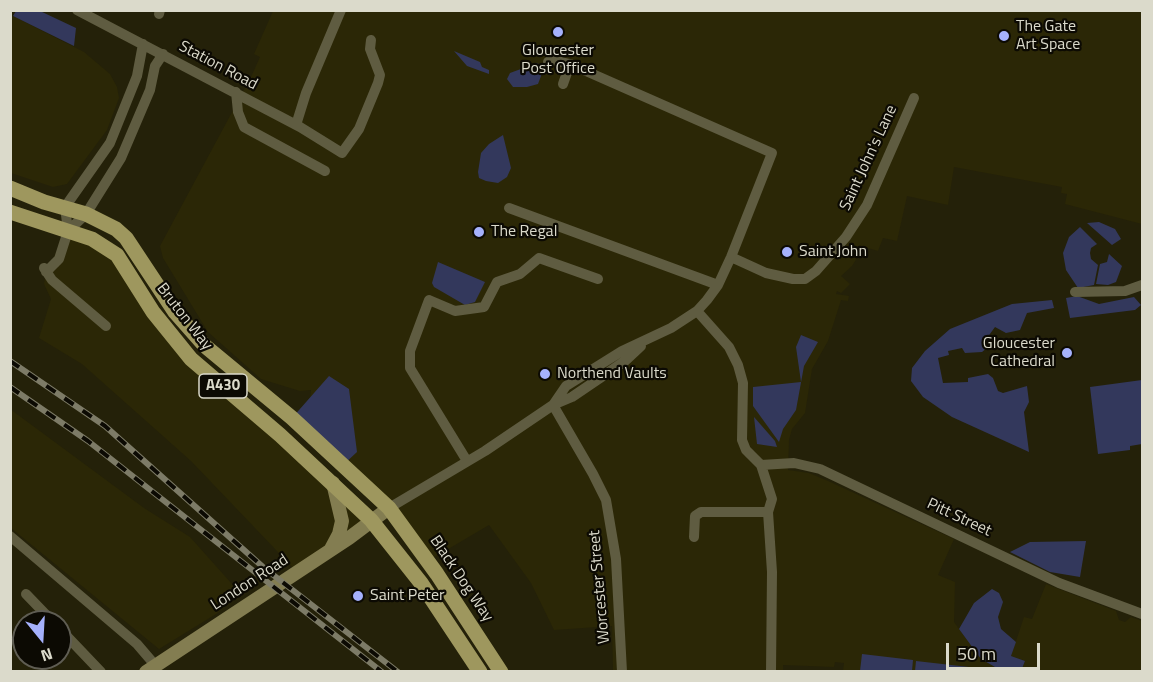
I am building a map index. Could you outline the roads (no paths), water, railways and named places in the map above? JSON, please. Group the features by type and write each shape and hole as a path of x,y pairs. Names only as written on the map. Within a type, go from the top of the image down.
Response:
{"main road":[{"name":"Bruton Way","path":"10,188 44,202 86,214 116,229 126,238 175,312 205,346 292,418 389,508"},
{"name":"Bruton Way","path":"10,212 104,245 117,255 153,312 191,359 333,483 371,520"},
{"path":"330,550 339,534 342,521 333,483"},
{"name":"London Road","path":"150,668 330,550 389,508"},
{"name":"Black Dog Way","path":"389,508 437,574 501,672"},
{"name":"A430","path":"371,520 422,583 480,672"}],"street":[{"name":"Station Road","path":"77,10 236,92 342,153 359,129 380,75 370,49 370,40"},
{"path":"296,125 306,93 341,10"},
{"path":"106,326 48,267 59,258 68,231 64,207 110,143 137,76 143,45"},
{"path":"68,231 86,214 121,158 150,90 154,66 163,54"},
{"path":"389,508 553,405 566,386 622,351 646,342 697,311 718,285 772,153 570,64 553,60 548,62"},
{"path":"563,84 570,64"},
{"path":"236,92 238,112 244,127 325,171"},
{"name":"Saint John's Lane","path":"731,257 766,273 793,279 805,279 816,272 846,237 867,205 914,98"},
{"path":"509,208 718,285"},
{"path":"467,461 410,368 410,351 429,300 455,311 484,307 497,282 520,274 539,258 598,279"},
{"path":"1075,292 1125,291 1143,285"},
{"path":"697,311 729,347 738,365 743,383 742,440 746,450 761,465 772,499 768,512 772,572 771,672"},
{"name":"Worcester Street","path":"553,405 606,500 616,559 622,672"},
{"name":"Pitt Street","path":"761,465 778,462 820,469 1059,583 1143,614"},
{"path":"694,537 695,516 701,512 768,512"},
{"path":"10,536 137,644 150,668"},
{"path":"26,594 41,610"},
{"path":"72,642 101,672"}],"railway":[{"path":"10,361 105,426 263,567 398,672"},
{"path":"10,387 88,441 382,672"}],"place":[{"name":"Gloucester Post Office","path":"558,32"},
{"name":"The Gate Art Space","path":"1004,36"},
{"name":"The Regal","path":"479,232"},
{"name":"Saint John","path":"787,252"},
{"name":"Gloucester Cathedral","path":"1067,353"},
{"name":"Northend Vaults","path":"545,374"},
{"name":"Saint Peter","path":"358,596"}]}
